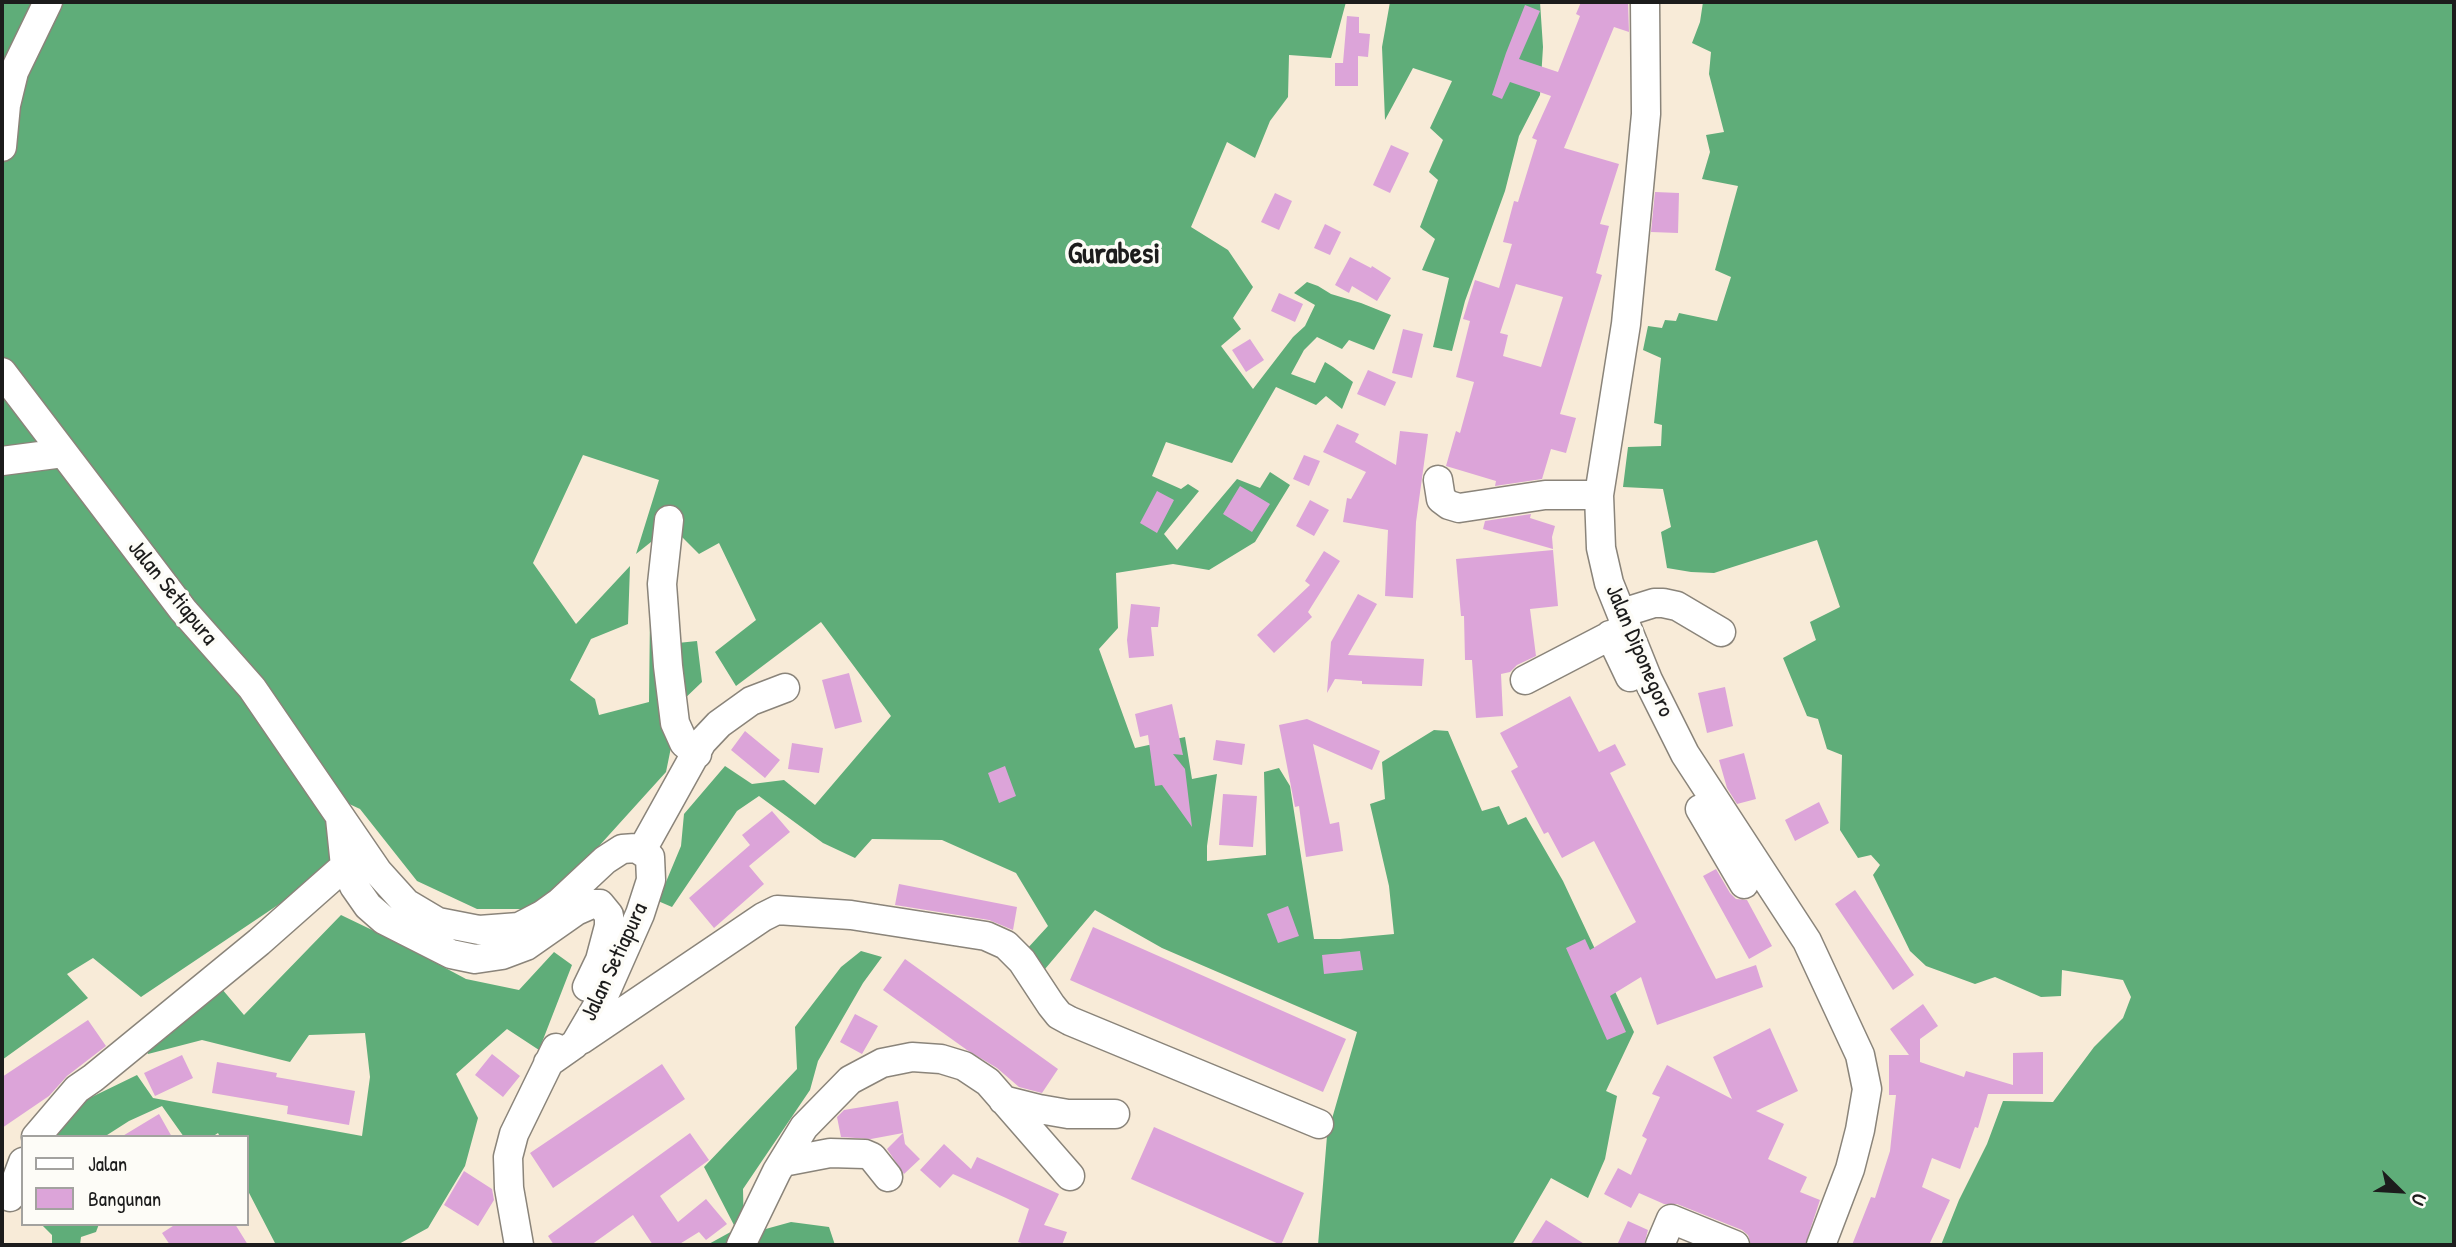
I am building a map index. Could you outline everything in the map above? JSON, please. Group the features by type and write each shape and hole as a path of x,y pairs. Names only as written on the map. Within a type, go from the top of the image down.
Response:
{"street":[{"path":"2,147 6,104 14,72 48,2"},
{"name":"Jalan Diponegoro","path":"1644,2 1646,114 1626,324 1599,495 1601,548 1620,625 1685,754 1807,941 1860,1055 1867,1089 1860,1130 1850,1168 1821,1245"},
{"name":"Jalan Setiapura","path":"2,372 183,610 252,688 378,872 406,902 438,922 479,930 519,927 560,902 605,860 622,849 630,847 642,850 650,857 651,880 640,914 606,991 575,1044 548,1063"},
{"path":"2,461 63,453"},
{"path":"1438,480 1441,499 1458,508 1545,495 1599,495"},
{"path":"669,520 662,584 669,677 675,723 684,743 697,754"},
{"path":"1525,680 1654,603 1676,606 1721,632"},
{"path":"1620,625 1662,744 1744,884"},
{"path":"642,850 702,742 719,724 751,701 785,688"},
{"name":"Jalan Setiapura","path":"340,815 345,866 354,886 368,906 384,920 451,954 475,959 502,955 526,946 576,911 592,904 600,904 609,915 609,926 600,960 514,1134 508,1157 509,1188 519,1245"},
{"path":"38,1135 77,1088 259,942 345,866"},
{"path":"575,1044 777,910 850,915 986,936 1006,945 1022,961 1059,1015 1319,1124"},
{"path":"741,1245 804,1127 850,1080 882,1063 912,1056 964,1066 988,1082 1070,1176"},
{"path":"1003,1100 1068,1114 1115,1114"},
{"path":"783,1162 830,1153 865,1154 872,1157 888,1177"},
{"path":"10,1197 21,1167"},
{"path":"1660,1245 1671,1219 1735,1245"}],"green space":[{"path":"2,2 1346,2 1331,58 1289,55 1288,97 1270,121 1255,158 1227,142 1191,227 1228,250 1253,287 1233,318 1241,329 1221,346 1253,389 1293,337 1305,326 1315,305 1294,293 1307,282 1331,294 1391,315 1374,350 1349,340 1342,349 1317,337 1304,350 1291,374 1315,383 1325,362 1333,367 1353,382 1342,409 1326,396 1316,405 1276,387 1232,463 1166,442 1152,476 1181,489 1188,484 1199,491 1164,534 1177,550 1237,479 1260,488 1270,472 1290,485 1255,542 1209,570 1173,564 1116,573 1118,628 1099,649 1135,748 1185,737 1192,779 1217,774 1207,861 1266,855 1264,772 1279,768 1290,786 1314,939 1394,934 1389,886 1370,804 1385,799 1382,762 1434,730 1448,731 1482,811 1499,806 1508,825 1526,817 1563,881 1634,1032 1606,1091 1617,1096 1605,1159 1588,1198 1551,1178 1512,1245 1318,1245 1327,1136 1357,1032 1162,948 1095,910 1045,969 1026,950 1048,926 1016,873 942,840 872,839 855,858 823,843 759,796 737,811 672,907 658,901 681,846 684,814 725,766 752,784 784,780 815,805 891,716 821,622 736,686 715,652 756,620 719,543 699,554 671,526 636,554 659,480 583,455 533,563 576,624 630,566 628,624 591,639 570,680 595,699 599,715 649,702 650,613 668,644 697,641 702,682 680,703 666,772 542,909 477,909 417,881 360,809 332,796 336,866 141,997 93,958 67,974 88,998 2,1060"},
{"path":"1390,2 1540,2 1543,47 1540,95 1519,136 1505,191 1465,301 1452,351 1433,347 1449,278 1422,270 1435,239 1420,227 1438,180 1429,172 1443,140 1430,128 1452,81 1413,68 1385,120 1382,47"},
{"path":"1703,2 2454,2 2454,1245 1941,1245 1959,1200 1987,1144 2003,1101 2053,1102 2094,1047 2123,1018 2131,997 2123,980 2062,970 2061,996 2041,997 1995,977 1975,984 1926,966 1910,951 1873,875 1880,865 1871,855 1858,858 1840,830 1842,755 1827,749 1818,719 1807,716 1783,658 1816,640 1810,622 1840,607 1817,540 1714,573 1667,568 1661,532 1671,527 1663,489 1623,487 1628,447 1661,446 1662,425 1654,423 1661,358 1643,350 1648,326 1662,328 1665,320 1676,321 1679,313 1717,321 1731,277 1715,270 1738,186 1702,179 1710,152 1706,135 1724,132 1709,74 1711,52 1692,43 1700,22"},
{"path":"341,915 466,979 519,990 554,952 572,965 539,1050 507,1029 456,1074 478,1118 465,1166 428,1228 397,1245 276,1245 248,1191 248,1135 183,1135 162,1106 129,1121 107,1135 37,1135 65,1110 137,1075 153,1098 362,1136 370,1077 365,1033 309,1035 290,1062 202,1040 148,1054 141,1036 216,982 244,1015"},
{"path":"861,951 882,957 863,983 818,1061 810,1090 743,1189 744,1235 791,1222 829,1227 835,1245 707,1245 736,1229 704,1167 797,1069 795,1027 841,967"},
{"path":"43,1226 98,1226 96,1232 81,1237 80,1245 52,1245 52,1235"}],"building":[{"path":"1581,2 1628,2 1629,32 1614,27 1564,148 1619,164 1600,224 1609,226 1596,273 1602,275 1560,414 1576,418 1566,453 1551,449 1542,479 1495,486 1496,481 1446,466 1456,431 1460,433 1474,382 1456,377 1470,321 1463,319 1475,280 1499,288 1512,244 1503,242 1514,201 1518,202 1537,140 1532,138 1551,96 1510,82 1502,99 1492,95 1525,5 1540,11 1519,59 1558,72 1580,16 1576,14","holes":["1516,284 1563,297 1541,367 1503,356 1508,335 1500,333"]},
{"path":"1347,16 1359,17 1359,33 1370,34 1368,57 1358,56 1358,86 1335,86 1335,63 1343,63"},
{"path":"1391,145 1409,153 1390,193 1373,185"},
{"path":"1655,192 1679,193 1678,233 1651,232"},
{"path":"1275,193 1292,201 1279,230 1261,222"},
{"path":"1325,224 1341,232 1330,255 1314,248"},
{"path":"1350,257 1391,278 1377,301 1352,286 1349,293 1335,285"},
{"path":"1279,293 1303,304 1295,322 1271,311"},
{"path":"1403,329 1423,334 1412,378 1392,373"},
{"path":"1250,339 1264,360 1246,372 1232,350"},
{"path":"1368,370 1396,382 1385,406 1357,394"},
{"path":"1337,424 1359,434 1355,442 1396,465 1400,431 1428,434 1416,522 1413,598 1385,596 1388,530 1343,522 1347,498 1351,499 1366,472 1323,452"},
{"path":"1304,455 1320,461 1309,486 1293,479"},
{"path":"1240,486 1270,504 1252,532 1223,514"},
{"path":"1157,491 1174,500 1157,533 1140,523"},
{"path":"1310,500 1329,510 1314,536 1296,526"},
{"path":"1531,514 1530,518 1555,526 1553,549 1483,529 1485,521"},
{"path":"1553,550 1558,606 1530,609 1536,656 1517,665 1510,672 1501,674 1503,716 1476,718 1472,660 1465,660 1464,616 1461,616 1456,559"},
{"path":"1324,551 1340,561 1308,612 1312,617 1274,653 1257,635 1310,585 1305,581"},
{"path":"1358,594 1377,604 1348,655 1424,659 1422,686 1362,684 1362,681 1335,679 1327,693 1331,642"},
{"path":"1131,604 1160,607 1158,627 1151,627 1154,656 1129,658 1127,640"},
{"path":"849,673 862,722 835,729 822,680"},
{"path":"1725,687 1733,726 1707,733 1698,693"},
{"path":"1570,696 1599,752 1615,744 1626,765 1610,773 1716,979 1756,965 1763,987 1657,1025 1641,977 1610,996 1626,1032 1607,1040 1566,948 1585,939 1590,950 1636,922 1594,841 1562,858 1548,832 1544,834 1511,771 1518,767 1500,733"},
{"path":"1172,704 1183,755 1173,754 1185,769 1192,827 1162,785 1155,786 1148,735 1140,737 1135,714"},
{"path":"1307,719 1380,751 1372,770 1313,744 1330,824 1339,822 1343,851 1306,857 1299,806 1295,807 1279,725"},
{"path":"745,731 780,760 765,778 731,750"},
{"path":"1216,740 1245,744 1242,765 1213,760"},
{"path":"792,743 823,748 819,773 788,769"},
{"path":"1744,753 1756,799 1737,804 1727,788 1719,760"},
{"path":"1005,766 1016,796 999,803 988,773"},
{"path":"1223,794 1257,796 1253,847 1219,845"},
{"path":"1819,802 1829,823 1795,841 1785,820"},
{"path":"772,811 790,832 749,866 764,884 714,928 689,898 750,845 742,835"},
{"path":"1716,869 1736,899 1747,900 1772,946 1749,959 1703,876"},
{"path":"899,884 1017,907 1013,930 989,920 895,905"},
{"path":"1855,890 1914,975 1893,990 1835,904"},
{"path":"1288,906 1299,936 1278,943 1267,914"},
{"path":"1093,927 1346,1039 1323,1092 1070,980"},
{"path":"1360,951 1363,970 1324,974 1322,955"},
{"path":"905,959 1058,1069 1042,1093 1019,1087 997,1068 883,990"},
{"path":"1923,1004 1938,1026 1920,1039 1920,1062 1964,1077 1966,1071 2013,1085 2013,1053 2043,1052 2043,1094 1988,1094 1978,1128 1975,1127 1960,1169 1932,1158 1922,1187 1950,1200 1929,1245 1852,1245 1871,1197 1875,1198 1890,1151 1896,1095 1889,1095 1889,1055 1909,1055 1890,1029"},
{"path":"855,1014 878,1026 862,1054 840,1042"},
{"path":"88,1020 106,1046 67,1076 49,1096 2,1128 2,1077"},
{"path":"1770,1028 1798,1091 1756,1111 1784,1124 1768,1159 1807,1177 1800,1192 1820,1200 1805,1245 1751,1245 1748,1235 1742,1230 1677,1204 1664,1204 1639,1193 1631,1208 1604,1194 1618,1168 1631,1175 1647,1139 1642,1136 1660,1097 1652,1094 1667,1065 1732,1099 1713,1057"},
{"path":"492,1054 520,1076 503,1097 475,1075"},
{"path":"182,1055 193,1078 155,1096 144,1073"},
{"path":"217,1062 277,1073 276,1077 355,1091 349,1125 287,1114 288,1106 212,1093"},
{"path":"662,1064 685,1099 553,1188 530,1153"},
{"path":"898,1101 905,1144 920,1159 904,1174 887,1149 903,1133 871,1139 841,1137 837,1117 844,1110"},
{"path":"159,1114 171,1135 124,1135"},
{"path":"1154,1127 1304,1193 1281,1245 1131,1179"},
{"path":"690,1133 709,1160 660,1196 678,1222 706,1199 727,1224 706,1240 699,1232 678,1245 653,1245 633,1215 591,1245 554,1245 548,1236"},
{"path":"944,1144 971,1169 977,1157 1059,1194 1044,1225 1067,1232 1062,1245 1029,1245 1018,1242 1029,1209 1006,1198 953,1174 940,1188 920,1170"},
{"path":"464,1171 492,1189 494,1200 478,1226 444,1205"},
{"path":"1546,1220 1586,1245 1530,1245"},
{"path":"1628,1221 1648,1230 1644,1245 1617,1245"},
{"path":"173,1226 236,1226 248,1245 170,1245 162,1233"}],"district":[{"name":"Gurabesi","path":"1114,255"}]}
